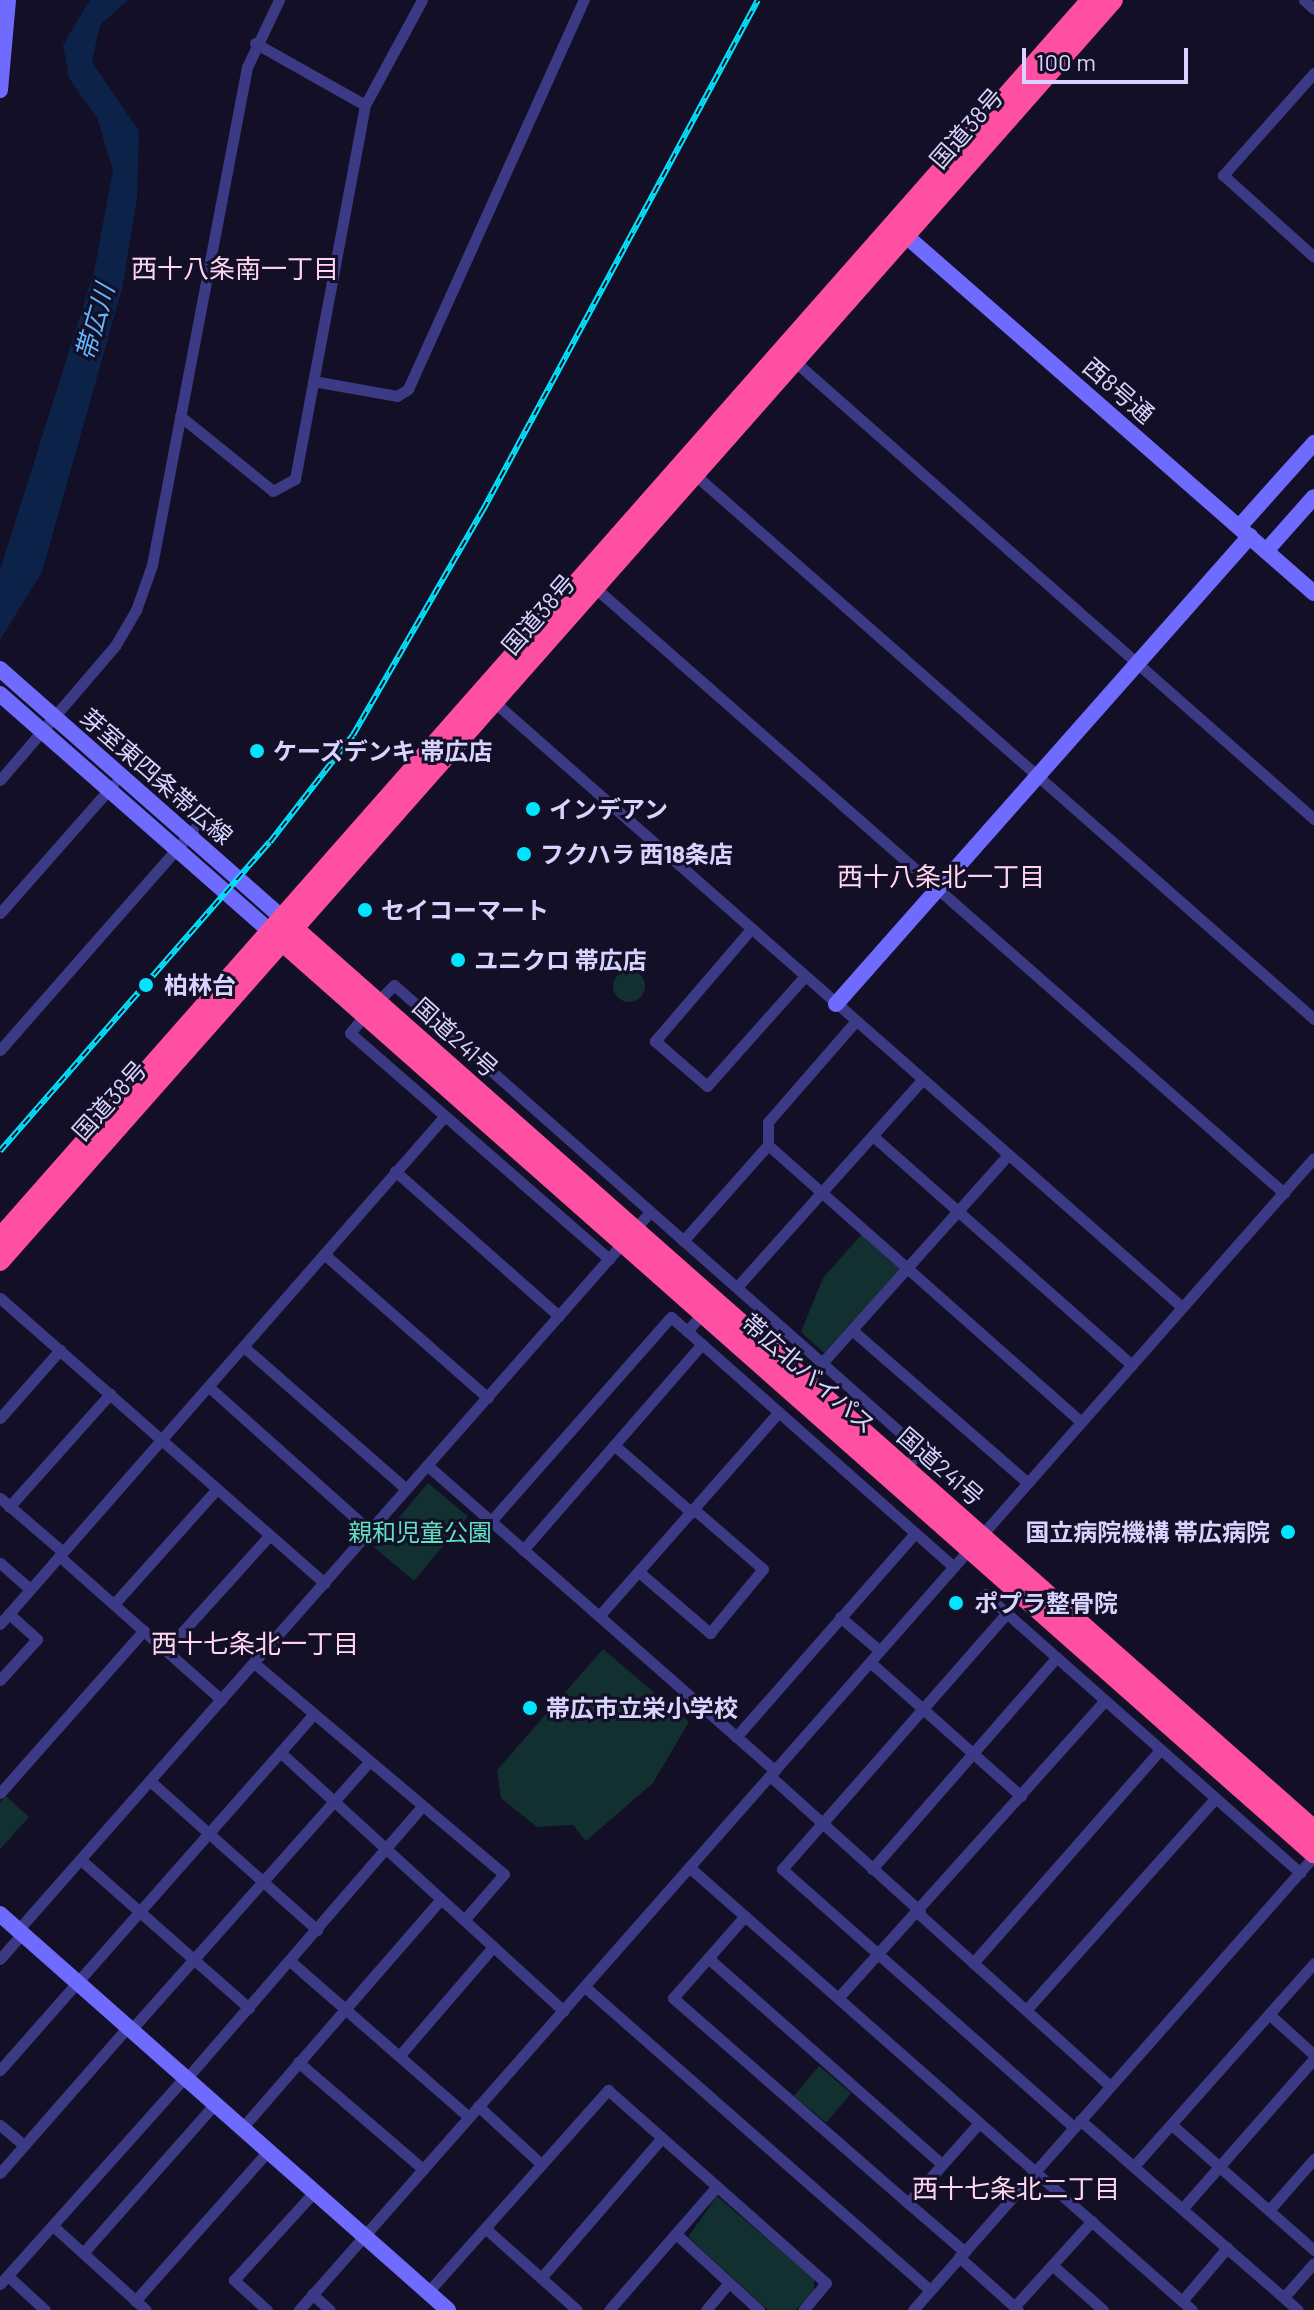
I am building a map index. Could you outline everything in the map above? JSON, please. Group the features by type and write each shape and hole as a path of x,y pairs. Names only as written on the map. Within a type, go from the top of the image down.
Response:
{"highway":[{"name":"国道38号","path":"0,1261 283,930 899,230 1091,0"},
{"name":"国道38号","path":"899,230 1113,0"},
{"name":"国道38号","path":"0,1238 283,930"},
{"name":"国道241号","path":"283,930 371,1008 622,1244 904,1468 975,1542 1314,1830"},
{"name":"帯広北バイパス","path":"622,1244 975,1542 1042,1614 1314,1854"}],"street":[{"path":"0,90 8,0"},
{"path":"0,780 55,718 136,610 152,565 255,43 279,0"},
{"path":"180,416 280,492 295,479 365,105 422,0"},
{"path":"313,381 397,396 408,389 584,0"},
{"path":"1304,0 1314,9"},
{"path":"255,43 365,105"},
{"path":"1314,73 1223,175 1314,257"},
{"name":"西8号通","path":"899,230 1314,593"},
{"path":"789,356 1314,819"},
{"path":"836,1004 1138,663 1314,443"},
{"path":"690,470 1314,1019"},
{"path":"1266,551 1314,497"},
{"path":"589,582 936,891 1284,1193"},
{"name":"芽室東四条帯広線","path":"0,669 189,835 283,930"},
{"name":"芽室東四条帯広線","path":"2,696 175,851 283,930"},
{"path":"488,697 1182,1307"},
{"path":"0,913 121,776"},
{"path":"0,1050 200,822"},
{"path":"751,929 655,1041 707,1086 805,976"},
{"path":"622,1244 444,1117 350,1033 394,985 921,1451 904,1468"},
{"path":"683,1241 768,1145 768,1122 855,1022"},
{"path":"737,1287 825,1194 922,1080"},
{"path":"0,1624 444,1117"},
{"path":"874,1137 1132,1365"},
{"path":"768,1145 1081,1422"},
{"path":"822,1363 1008,1155"},
{"path":"299,2310 1314,1158"},
{"path":"395,1171 559,1316"},
{"path":"0,1959 81,1860 650,1212"},
{"path":"324,1254 488,1398"},
{"path":"0,1298 324,1583"},
{"path":"687,1331 702,1314"},
{"path":"491,1521 671,1317 954,1567"},
{"path":"852,1330 1028,1483"},
{"path":"523,1550 702,1344"},
{"path":"244,1347 406,1489"},
{"path":"0,1418 60,1350"},
{"path":"209,1387 370,1531"},
{"path":"110,1394 5,1502 222,1700"},
{"path":"599,1616 694,1512 779,1412"},
{"path":"614,1445 763,1569 710,1633 639,1572"},
{"path":"427,1465 736,1737 823,1824 1110,2086"},
{"path":"114,1604 217,1489"},
{"path":"736,1737 915,1533"},
{"path":"166,1650 270,1535"},
{"path":"0,1563 30,1589"},
{"path":"985,1594 1300,1873"},
{"path":"1007,1613 782,1869 1077,2123 1134,2166 1298,2310"},
{"path":"0,1680 37,1639 9,1614"},
{"path":"1028,1632 1042,1614"},
{"path":"840,1617 880,1651"},
{"path":"0,1793 144,1630"},
{"path":"872,1869 1057,1657"},
{"path":"870,1662 1021,1796"},
{"path":"254,1663 420,1809 504,1874 464,1920"},
{"path":"838,1998 919,1912 1105,1700"},
{"path":"0,2070 313,1715"},
{"path":"973,1963 1160,1750"},
{"path":"280,1752 564,2011"},
{"path":"0,2173 195,1960 368,1763"},
{"path":"150,1781 317,1930"},
{"path":"1027,2009 1215,1799"},
{"path":"45,2310 4,2280 249,2008 420,1809"},
{"path":"913,2310 1314,1854"},
{"path":"81,1860 249,2008"},
{"path":"689,1867 1192,2310"},
{"path":"242,2128 441,1899"},
{"path":"0,1914 448,2310"},
{"path":"745,1916 673,1998 908,2203 1016,2308 1092,2221"},
{"path":"400,2055 493,1947"},
{"path":"708,1958 942,2164"},
{"path":"290,1961 469,2117"},
{"path":"1134,2166 1314,1963"},
{"path":"585,1987 930,2290"},
{"path":"1182,2209 1314,2057 1269,2014"},
{"path":"298,2062 423,2169"},
{"path":"428,2292 608,2090 826,2283 803,2310"},
{"path":"83,2253 215,2104"},
{"path":"478,2106 541,2164"},
{"path":"908,2203 979,2123"},
{"path":"0,2125 24,2145"},
{"path":"1172,2125 1314,2250"},
{"path":"541,2278 661,2139"},
{"path":"135,2301 268,2151"},
{"path":"1270,2209 1314,2159"},
{"path":"609,2310 717,2186"},
{"path":"267,2310 234,2280 314,2192"},
{"path":"53,2226 146,2310"},
{"path":"485,2228 577,2310"},
{"path":"676,2234 759,2310"},
{"path":"1182,2301 1227,2248"},
{"path":"1284,2297 1314,2263"},
{"path":"1052,2265 1103,2310"},
{"path":"706,2310 729,2283"},
{"path":"312,2294 330,2310"}],"green space":[{"path":"629,970 640,975 645,986 640,997 629,1002 618,997 613,986 618,975"},
{"path":"862,1234 900,1269 824,1353 801,1332 823,1278"},
{"name":"親和児童公園","path":"428,1483 468,1516 414,1581 374,1547"},
{"path":"603,1649 689,1722 653,1783 586,1841 573,1825 537,1827 501,1798 497,1770"},
{"path":"6,1796 29,1817 0,1849 0,1802"},
{"path":"819,2066 851,2093 826,2123 794,2096"},
{"path":"717,2196 814,2279 814,2290 796,2310 768,2310 688,2237"}],"water":[{"name":"帯広川","path":"90,0 128,0 100,25 92,62 139,131 137,197 123,285 42,572 0,640 0,570 94,272 113,170 97,118 69,78 63,45"}],"railway":[{"path":"0,1151 270,842 353,735 483,510 758,0"}],"place":[{"name":"ケーズデンキ 帯広店","path":"257,751"},
{"name":"インデアン","path":"533,809"},
{"name":"フクハラ 西18条店","path":"524,854"},
{"name":"セイコーマート","path":"365,910"},
{"name":"ユニクロ 帯広店","path":"458,960"},
{"name":"柏林台","path":"146,985"},
{"name":"国立病院機構 帯広病院","path":"1288,1532"},
{"name":"ポプラ整骨院","path":"956,1603"},
{"name":"帯広市立栄小学校","path":"530,1708"}],"district":[{"name":"西十八条南一丁目","path":"235,268"},
{"name":"西十八条北一丁目","path":"941,876"},
{"name":"西十七条北一丁目","path":"255,1643"},
{"name":"西十七条北二丁目","path":"1016,2188"}]}
